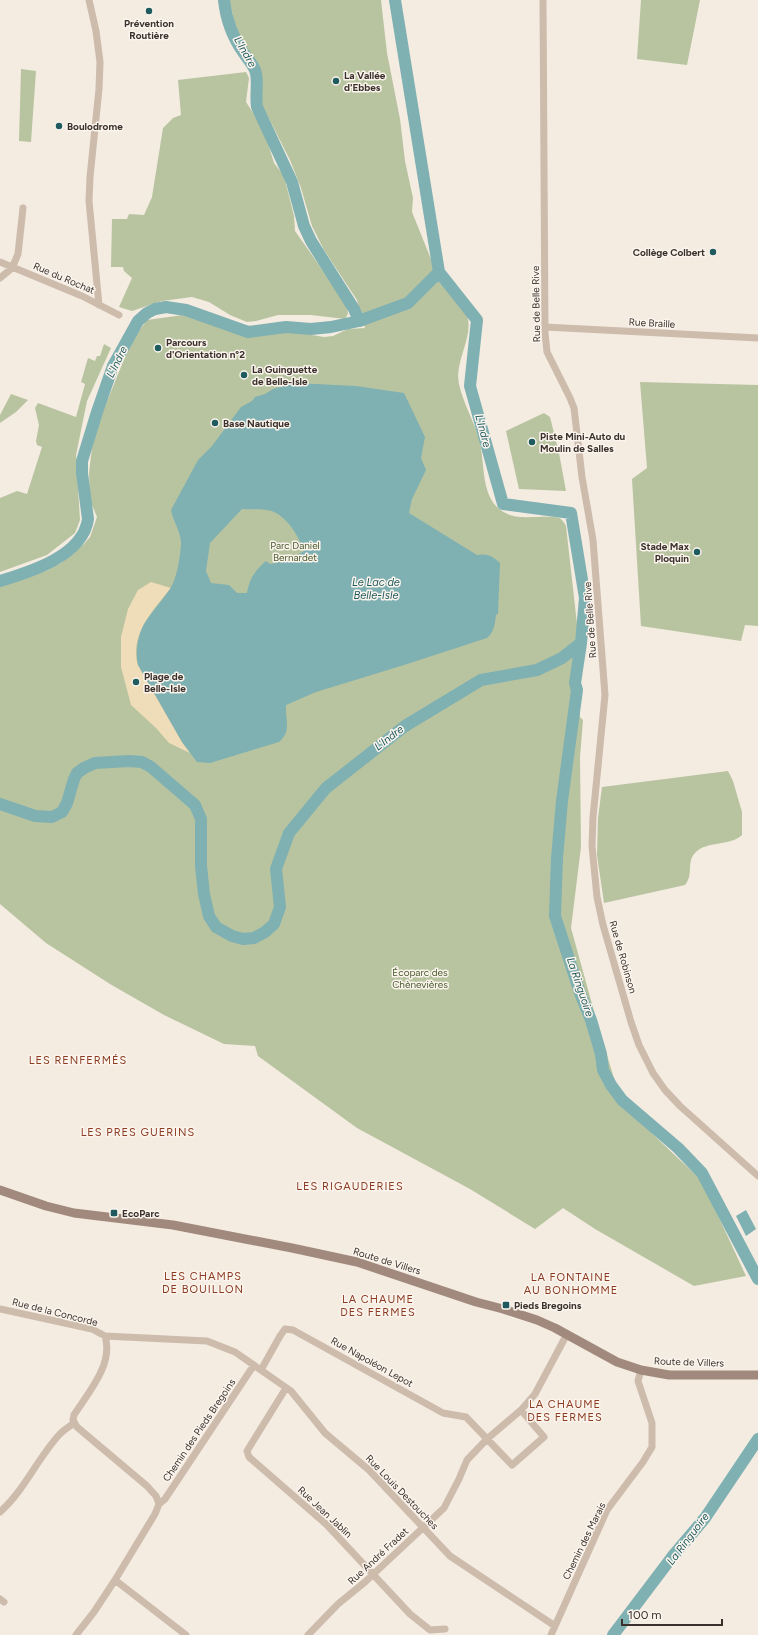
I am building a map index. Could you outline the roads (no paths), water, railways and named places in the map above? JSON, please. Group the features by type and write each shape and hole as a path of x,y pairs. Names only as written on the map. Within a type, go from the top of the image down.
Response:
{"main road":[{"name":"Route de Villers","path":"0,1190 46,1206 74,1213 173,1224 357,1262 476,1302 520,1314 556,1328 617,1362 641,1370 669,1375 758,1375"}],"street":[{"path":"89,0 96,31 100,62 89,201 99,305"},
{"name":"Rue de Belle Rive","path":"543,0 545,327 547,352 574,408 582,477 593,540 605,695"},
{"path":"0,278 12,268 18,254 24,208"},
{"name":"Rue du Rochat","path":"0,262 82,296 119,315"},
{"name":"Rue Braille","path":"545,327 758,338"},
{"name":"Rue de Robinson","path":"605,695 593,817 593,872 603,925 631,1022 639,1045 653,1073 665,1090 680,1106 758,1176"},
{"name":"Rue de la Concorde","path":"0,1309 92,1330 105,1336"},
{"name":"Rue Napoléon Lepot","path":"261,1370 280,1336 285,1330 293,1330 443,1413 466,1417 487,1439"},
{"name":"Rue André Fradet","path":"308,1635 338,1604 373,1575 444,1508 467,1460 487,1439 521,1410 535,1394 567,1334"},
{"path":"105,1336 107,1348 106,1357 100,1372 74,1414 73,1420 76,1427 134,1475 156,1496 159,1504"},
{"name":"Rue Louis Destouches","path":"105,1336 207,1341 235,1352 286,1388 324,1433 369,1470 450,1556 555,1626"},
{"name":"Chemin des Pieds Bregoins","path":"76,1635 94,1612 115,1580 155,1514 159,1504 165,1500 254,1365"},
{"name":"Chemin des Marais","path":"551,1635 607,1510 643,1462 652,1447 652,1423 638,1382 641,1370"},
{"name":"Rue Jean Jablin","path":"286,1388 247,1450 249,1457 328,1525 410,1614 430,1630 444,1628"},
{"path":"487,1439 512,1465 544,1437 521,1410"},
{"path":"0,1512 20,1490 60,1434 74,1423"},
{"path":"115,1580 186,1635"}],"water":[{"name":"Le Lac de Belle-Isle","path":"295,383 356,386 404,393 425,437 421,458 426,470 412,499 409,513 477,555 484,554 490,556 500,563 498,614 496,615 493,630 487,638 316,692 286,705 287,729 283,738 279,742 210,763 197,762 182,742 138,665 138,642 143,626 170,589 176,574 180,556 181,541 171,510 198,460 212,446 241,407 252,401 255,397 265,394 273,389","holes":["242,509 267,510 279,515 292,528 304,551 289,560 270,564 266,561 254,575 247,593 237,593 229,585 211,583 206,571 210,543"]},
{"path":"746,1210 756,1229 746,1236 736,1216"}],"waterway":[{"name":"L'Indre","path":"0,581 26,573 66,553 84,532 88,519 82,473 82,461 113,366 138,321 147,313 155,309 166,307 186,310 248,332 286,327 311,329 331,327 359,321 354,309 311,241 304,226 292,182 257,107 257,78 255,70 233,34 226,14 224,0"},
{"name":"L'Indre","path":"0,804 35,816 52,817 62,812 67,803 74,779 77,773 84,768 95,763 129,761 142,762 151,767 195,805 201,819 201,866 204,894 209,916 216,927 232,936 243,939 254,938 265,932 274,924 280,907 276,869 289,833 326,788 405,726 481,680 537,670 562,658 581,643 585,598 571,513 503,504 470,386 477,320 439,272 395,0"},
{"name":"L'Indre","path":"359,321 408,303 439,272"},
{"name":"La Ringuoire","path":"581,643 575,683 577,690 562,801 557,858 555,916 580,993 591,1020 601,1054 603,1070 611,1085 622,1100 678,1148 702,1173 758,1279"},
{"name":"La Ringuoire","path":"613,1635 672,1557 705,1518 758,1439"}],"place":[{"name":"Prévention Routière","path":"149,11"},
{"name":"La Vallée d'Ebbes","path":"336,81"},
{"name":"Boulodrome","path":"59,126"},
{"name":"Collège Colbert","path":"713,252"},
{"name":"Parcours d'Orientation n°2","path":"158,348"},
{"name":"La Guinguette de Belle-Isle","path":"244,375"},
{"name":"Base Nautique","path":"215,423"},
{"name":"Piste Mini-Auto du Moulin de Salles","path":"532,442"},
{"name":"Stade Max Ploquin","path":"697,552"},
{"name":"Plage de Belle-Isle","path":"136,682"},
{"name":"EcoParc","path":"114,1213"},
{"name":"Pieds Bregoins","path":"506,1305"}],"district":[{"name":"LES RENFERMÉS","path":"78,1060"},
{"name":"LES PRES GUERINS","path":"138,1132"},
{"name":"LES RIGAUDERIES","path":"350,1186"},
{"name":"LES CHAMPS DE BOUILLON","path":"203,1282"},
{"name":"LA FONTAINE AU BONHOMME","path":"571,1283"},
{"name":"LA CHAUME DES FERMES","path":"378,1305"},
{"name":"LA CHAUME DES FERMES","path":"565,1410"}],"park label":[{"name":"Parc Daniel Bernardet","path":"295,550"},
{"name":"Écoparc des Chènevières","path":"420,978"}]}
